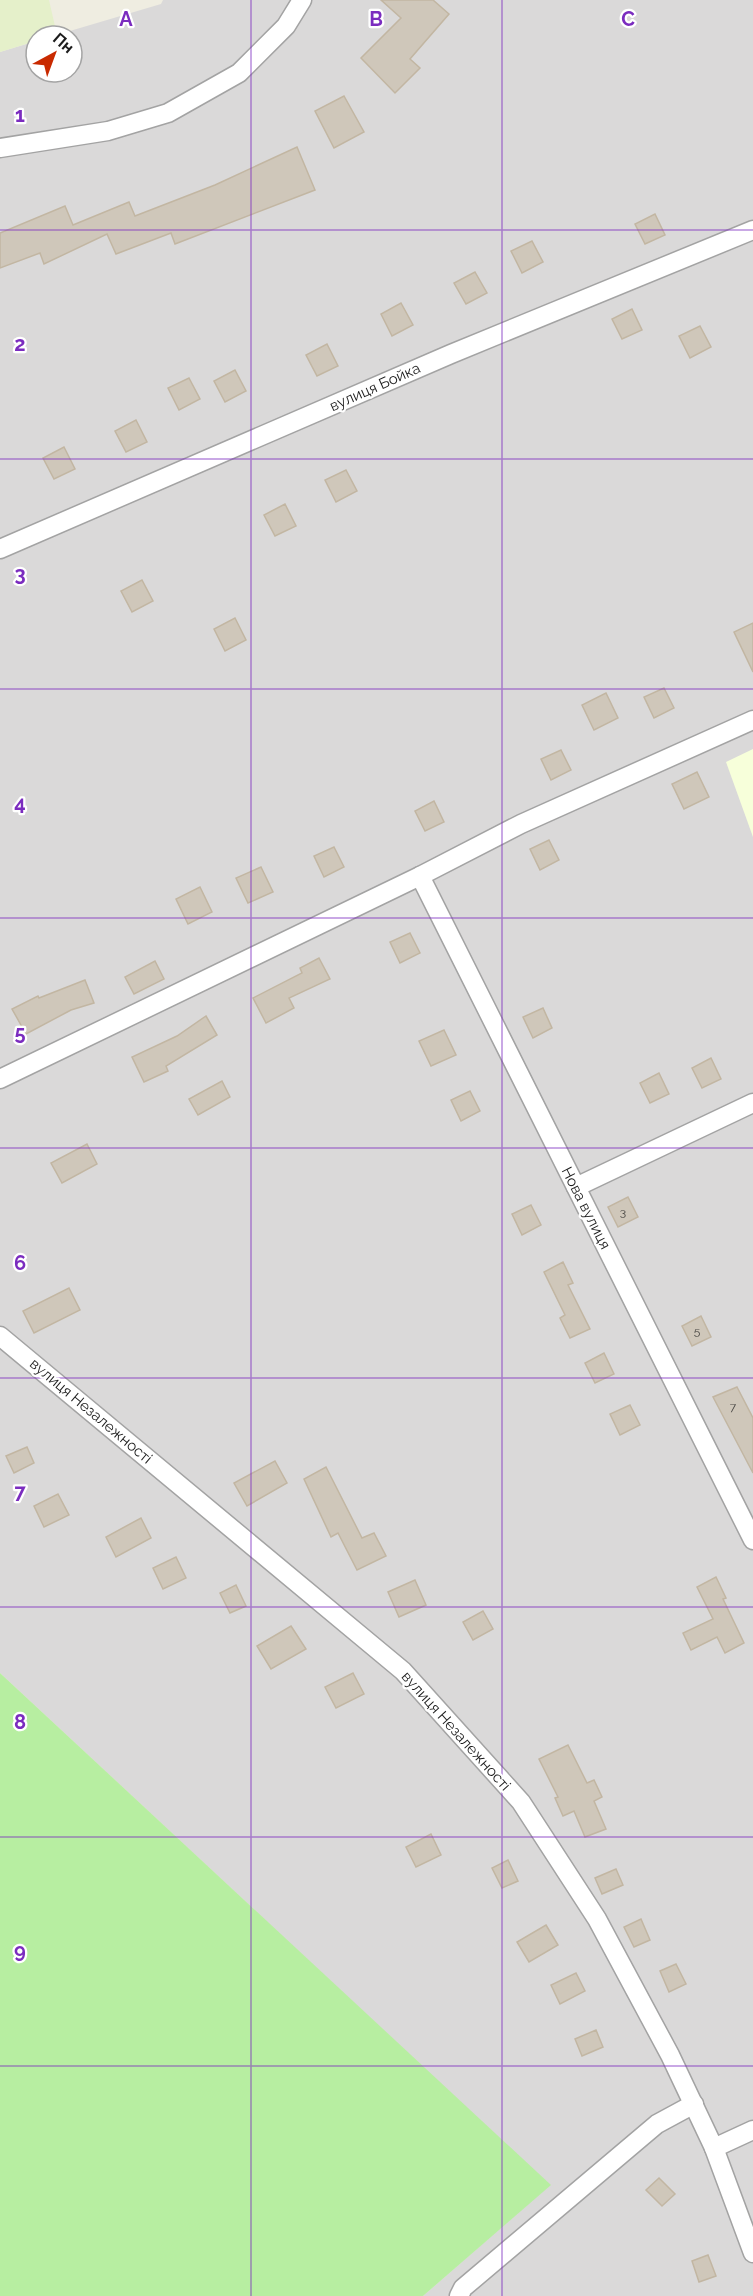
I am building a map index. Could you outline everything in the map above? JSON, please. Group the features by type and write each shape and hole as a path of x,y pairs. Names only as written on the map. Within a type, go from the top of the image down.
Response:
{"street":[{"path":"0,148 108,131 168,113 239,73 286,26 302,0"},
{"name":"вулиця Бойка","path":"0,549 451,354 753,230"},
{"path":"0,1079 420,876 521,824 753,720"},
{"name":"Нова вулиця","path":"420,876 753,1539"},
{"path":"576,1187 753,1102"},
{"name":"вулиця Незалежності","path":"0,1336 403,1671 521,1802 597,1919 694,2104 714,2148 753,2253"},
{"path":"459,2296 463,2288 657,2124 694,2104"},
{"path":"714,2148 753,2130"}],"shaded area":[{"path":"0,0 49,0 54,24 24,24 24,45 0,52"},
{"path":"163,0 753,0 753,2296 423,2296 550,2185 0,1673 0,52 24,45 24,84 84,84 84,27 161,4"},
{"path":"753,749 753,837 726,762"}],"green space":[{"path":"0,1673 551,2185 423,2296 0,2296"}],"building":[{"path":"381,0 433,0 449,14 410,59 420,68 395,93 361,58 401,18"},
{"path":"344,96 364,132 334,148 315,111"},
{"path":"297,147 315,190 175,244 171,233 116,254 107,234 44,264 40,253 0,268 0,233 65,206 73,225 129,202 135,216 215,185"},
{"path":"655,214 665,235 645,244 635,224"},
{"path":"532,241 543,262 522,273 511,251"},
{"path":"475,272 487,293 466,304 454,283"},
{"path":"401,303 413,325 392,336 381,314"},
{"path":"632,309 642,330 622,339 612,319"},
{"path":"700,326 711,347 690,358 679,336"},
{"path":"327,344 338,366 317,376 306,355"},
{"path":"235,370 246,391 225,402 214,381"},
{"path":"189,378 200,399 179,410 168,388"},
{"path":"136,420 147,442 126,452 115,431"},
{"path":"64,447 75,469 54,479 43,458"},
{"path":"346,470 357,491 336,502 325,480"},
{"path":"285,504 296,526 275,536 264,515"},
{"path":"142,580 153,601 132,612 121,591"},
{"path":"235,618 246,640 225,651 214,629"},
{"path":"753,623 753,672 734,632"},
{"path":"664,688 674,708 654,718 644,697"},
{"path":"606,693 618,718 594,730 582,705"},
{"path":"561,750 571,770 551,780 541,759"},
{"path":"697,772 709,797 684,809 672,784"},
{"path":"434,801 444,822 425,831 415,811"},
{"path":"549,840 559,860 540,870 530,849"},
{"path":"334,847 344,867 324,877 314,856"},
{"path":"261,867 273,892 248,903 236,878"},
{"path":"200,887 212,912 188,924 176,899"},
{"path":"410,933 420,953 400,963 390,942"},
{"path":"319,958 330,979 289,998 294,1008 266,1023 253,998 302,973 300,968"},
{"path":"155,961 164,979 134,994 125,977"},
{"path":"85,980 94,1003 71,1010 26,1034 12,1009 38,996 39,998"},
{"path":"543,1008 552,1028 533,1038 523,1017"},
{"path":"206,1016 217,1035 166,1066 168,1071 144,1082 132,1057 177,1036"},
{"path":"444,1030 456,1055 431,1066 419,1041"},
{"path":"711,1058 721,1079 702,1088 692,1068"},
{"path":"659,1073 669,1094 650,1103 640,1083"},
{"path":"222,1081 230,1097 198,1115 189,1099"},
{"path":"470,1091 480,1111 461,1121 451,1100"},
{"path":"87,1144 97,1164 62,1183 51,1163"},
{"path":"628,1197 638,1217 618,1227 608,1207"},
{"path":"531,1205 541,1225 522,1235 512,1214"},
{"path":"563,1262 573,1283 568,1285 590,1329 570,1338 560,1318 565,1315 544,1272"},
{"path":"69,1288 80,1310 34,1333 23,1311"},
{"path":"701,1316 711,1337 692,1346 682,1326"},
{"path":"604,1353 614,1374 595,1383 585,1363"},
{"path":"737,1387 753,1418 753,1473 713,1397"},
{"path":"630,1405 640,1425 620,1435 610,1414"},
{"path":"27,1447 34,1463 14,1473 6,1456"},
{"path":"275,1461 287,1483 247,1506 234,1483"},
{"path":"326,1467 362,1538 374,1533 386,1556 357,1570 338,1533 331,1537 304,1479"},
{"path":"58,1494 69,1515 44,1527 34,1506"},
{"path":"141,1518 151,1538 116,1557 106,1537"},
{"path":"176,1557 186,1578 163,1589 153,1568"},
{"path":"716,1577 726,1598 723,1599 744,1643 725,1653 717,1637 691,1650 683,1633 713,1619 697,1587"},
{"path":"415,1580 426,1605 399,1617 388,1592"},
{"path":"236,1585 246,1606 230,1613 220,1593"},
{"path":"483,1611 493,1629 473,1640 463,1622"},
{"path":"291,1626 306,1649 271,1669 257,1646"},
{"path":"353,1673 364,1694 336,1708 325,1687"},
{"path":"568,1745 587,1783 594,1780 602,1797 594,1801 606,1829 585,1837 574,1811 563,1816 555,1798 558,1797 539,1759"},
{"path":"431,1834 441,1855 416,1867 406,1847"},
{"path":"508,1860 518,1881 502,1888 492,1868"},
{"path":"616,1869 623,1885 602,1894 595,1878"},
{"path":"641,1919 650,1940 634,1947 624,1927"},
{"path":"546,1925 558,1945 529,1962 517,1942"},
{"path":"676,1964 686,1984 669,1992 660,1971"},
{"path":"576,1973 585,1991 560,2004 551,1985"},
{"path":"596,2030 603,2047 582,2056 575,2039"},
{"path":"659,2178 675,2194 662,2206 646,2190"},
{"path":"708,2255 716,2276 699,2282 692,2261"}]}
